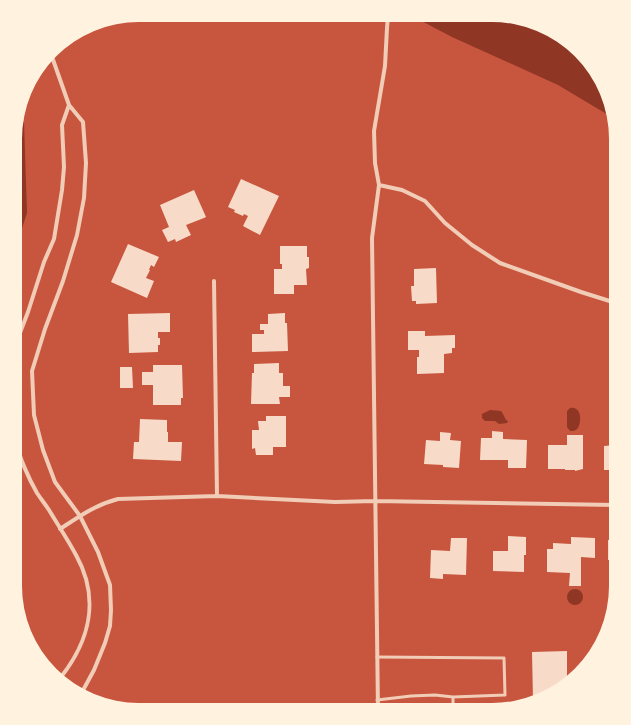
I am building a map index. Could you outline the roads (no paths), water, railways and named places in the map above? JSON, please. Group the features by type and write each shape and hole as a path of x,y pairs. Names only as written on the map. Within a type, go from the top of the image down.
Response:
{"street":[{"path":"377,703 372,238 378,185 375,163 374,131 384,66 388,22"},
{"path":"53,60 69,105 83,122 86,163 84,198 77,235 32,371 34,415 43,450 55,482 80,516 98,552 110,585 110,626 94,670 84,689"},
{"path":"22,328 44,262 54,239 64,167 62,125 69,105"},
{"path":"378,185 402,190 425,201 445,224 472,245 500,263 609,301"},
{"path":"214,281 217,496"},
{"path":"22,459 36,491 77,556 85,577 89,595 90,616 85,634 76,654 63,675"},
{"path":"60,529 98,506 118,499 217,496 335,502 375,501 609,505"}],"lane":[{"path":"377,657 504,658 505,695 453,697 435,695 377,700"},
{"path":"453,697 453,703"}]}
